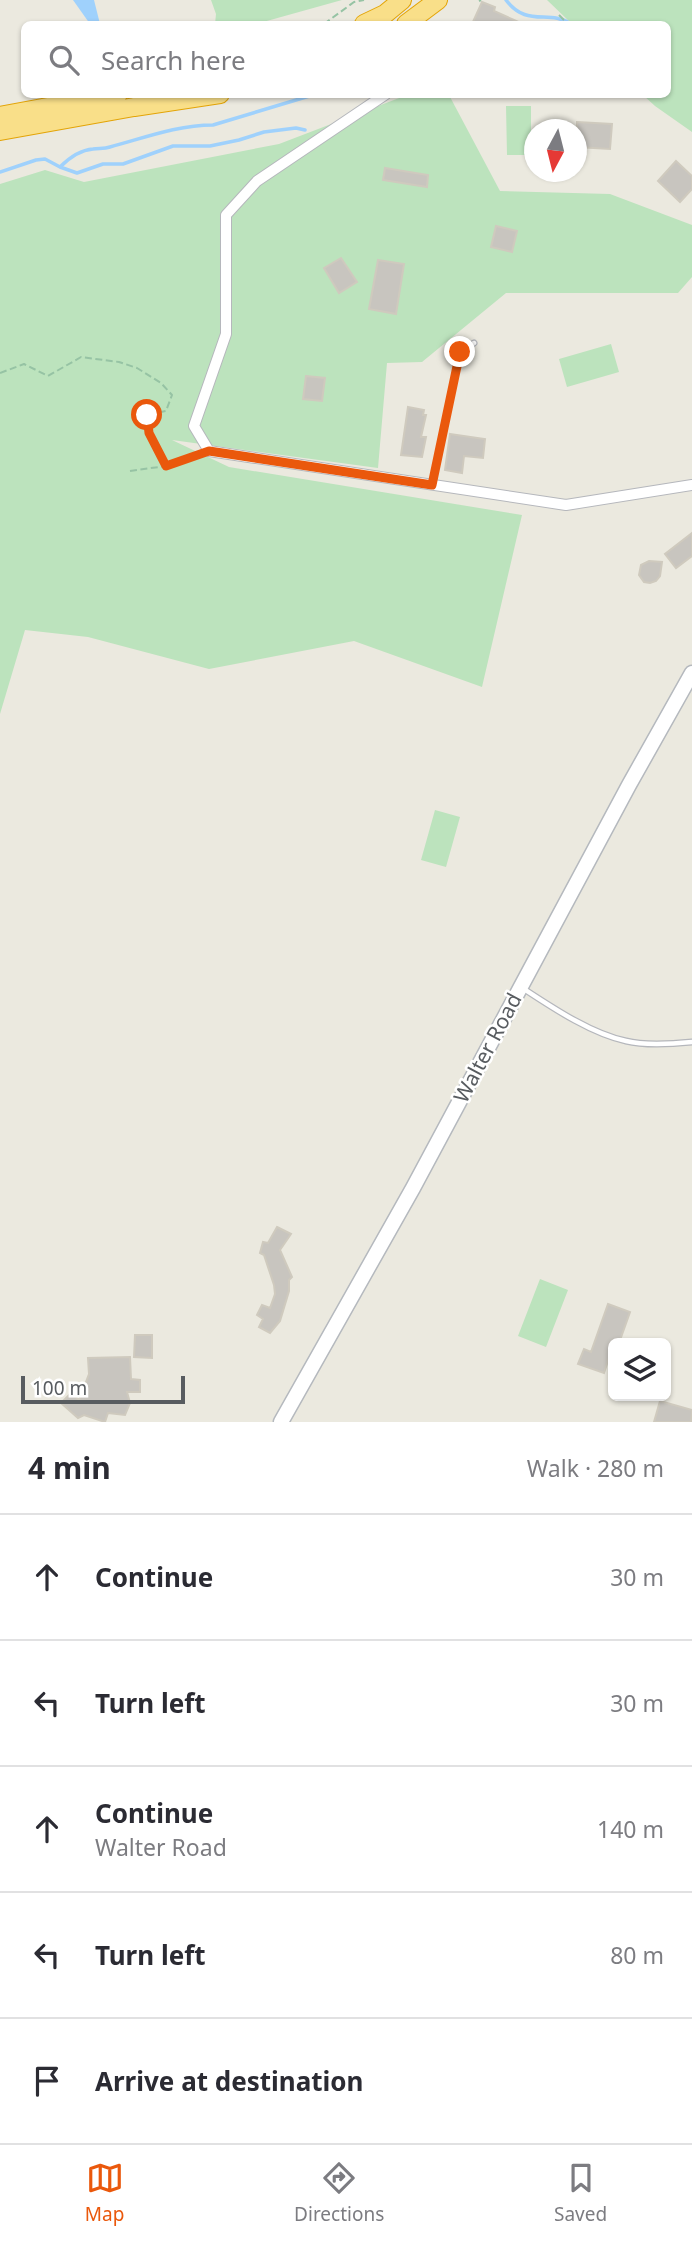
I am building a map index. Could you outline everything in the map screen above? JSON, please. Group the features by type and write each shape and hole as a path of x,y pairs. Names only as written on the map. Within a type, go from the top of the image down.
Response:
{"highway":[{"path":"370,21 385,14 402,0"},
{"path":"409,21 438,0"},
{"path":"0,116 97,98"},
{"path":"0,131 194,98"}],"street":[{"path":"380,98 257,181 226,215 226,334 194,426 209,451 566,505 692,485"},
{"name":"Walter Road","path":"281,1422 413,1188 692,673"}],"lane":[{"path":"432,485 460,352 474,343"},
{"path":"521,987 596,1030 626,1041 690,1044"}],"path":[{"path":"328,21 354,2 363,0"},
{"path":"559,15 565,21"},
{"path":"0,373 24,364 48,376 81,357 137,368 161,383 172,395 166,411 147,415 149,433 166,466"},
{"path":"125,358 125,364"},
{"path":"130,471 166,466 209,451"}],"green space":[{"path":"211,0 342,0 267,21 215,21"},
{"path":"547,0 692,0 692,132 646,98 671,98 671,21 569,21"},
{"path":"399,98 451,98 500,191 610,194 692,225 692,277 678,293 506,293 422,362 387,363 378,468 172,440 229,467 522,515 482,687 354,641 209,669 88,637 25,630 0,714 0,184 45,170 84,182 279,144"},
{"path":"506,106 531,106 531,119 524,119 524,155 507,155"},
{"path":"611,344 619,372 567,387 559,359"},
{"path":"435,810 460,817 446,867 421,860"},
{"path":"540,1279 568,1290 546,1347 518,1336"}],"water":[{"path":"73,0 94,0 99,21 88,21"}],"building":[{"path":"482,2 516,21 473,21"},
{"path":"587,123 612,124 610,149 587,148"},
{"path":"676,161 692,176 692,189 680,202 658,181"},
{"path":"385,168 428,175 427,187 383,180"},
{"path":"496,226 517,231 512,252 491,247"},
{"path":"341,258 357,282 339,293 324,268"},
{"path":"378,260 404,264 396,314 369,309"},
{"path":"306,376 325,378 322,401 303,399"},
{"path":"408,407 424,410 423,415 426,415 421,437 426,437 422,457 401,455"},
{"path":"450,434 485,439 483,458 464,456 462,473 445,470"},
{"path":"692,533 692,556 676,568 665,554"},
{"path":"649,561 662,562 660,576 650,583 644,582 639,575 641,565"},
{"path":"277,1227 291,1234 280,1250 292,1277 289,1280 289,1291 280,1321 270,1333 259,1327 263,1319 257,1315 262,1305 270,1308 275,1294 264,1255 260,1253 263,1242 268,1243"},
{"path":"608,1304 630,1312 621,1338 608,1338 608,1361 604,1373 578,1364 584,1349 591,1352"},
{"path":"135,1335 152,1335 152,1358 134,1357"},
{"path":"130,1357 131,1379 140,1380 140,1392 127,1392 130,1403 125,1415 108,1413 105,1422 84,1415 78,1418 61,1403 71,1393 79,1400 89,1374 88,1358"},
{"path":"660,1401 692,1410 691,1422 654,1422"}],"waterway":[{"path":"506,0 514,8 530,16 565,21"},
{"path":"0,172 45,159 60,167 84,151 108,148 174,130 213,125 303,98"},
{"path":"60,167 77,173 103,164 123,164 173,146 210,146 264,132 296,128 305,130"}],"route":[{"path":"147,415 149,433 166,466 209,451 432,485 460,352"}]}
